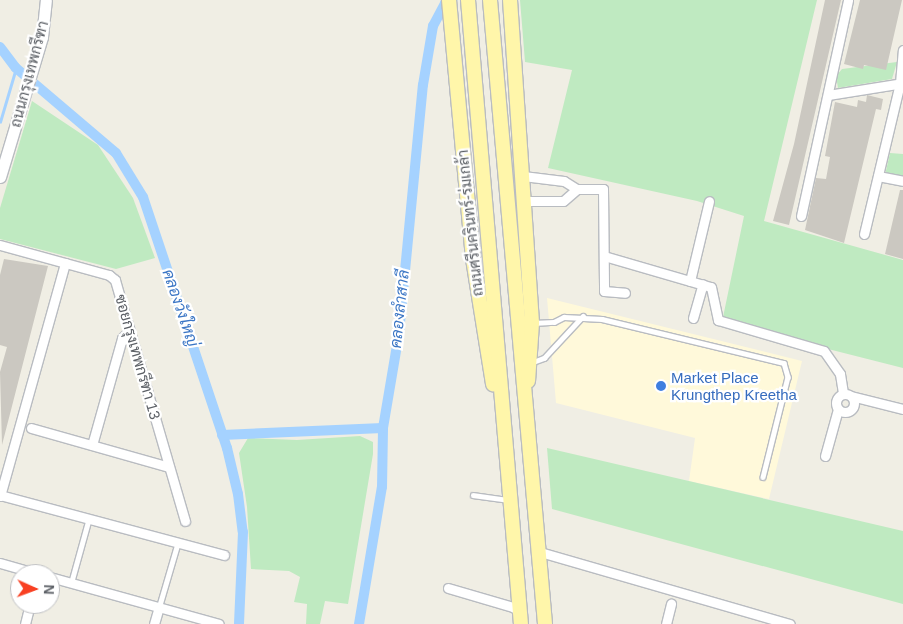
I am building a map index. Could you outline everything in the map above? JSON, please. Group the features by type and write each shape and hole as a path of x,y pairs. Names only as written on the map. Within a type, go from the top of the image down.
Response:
{"main road":[{"name":"ถนนกรุงเทพกรีฑา","path":"0,177 42,37 46,0"},
{"name":"ถนนศรีนครินทร์-ร่มเกล้า","path":"449,0 473,258 485,345 506,445"},
{"name":"ถนนศรีนครินทร์-ร่มเกล้า","path":"468,0 520,618"},
{"path":"490,0 520,361 526,395 546,624"},
{"path":"510,0 532,323 526,395"}],"street":[{"path":"801,216 848,0"},
{"path":"864,234 902,83 903,50"},
{"path":"828,95 902,83"},
{"path":"523,176 564,181 577,189 603,189 604,291 625,293"},
{"path":"878,176 903,182"},
{"path":"524,201 563,201 577,189"},
{"path":"690,281 709,201"},
{"name":"ซอยกรุงเทพกรีฑา 13","path":"0,245 65,263 115,280 185,521"},
{"path":"604,256 711,287 718,320 824,351 840,374 847,395 854,402 851,410 846,412 838,409"},
{"path":"65,263 0,495 224,554"},
{"path":"693,318 703,284"},
{"path":"92,445 122,338 130,330"},
{"path":"826,456 838,409 836,400 847,395 903,409"},
{"path":"31,428 169,466"},
{"path":"540,552 790,624"},
{"path":"60,580 219,624"},
{"path":"448,588 520,618"},
{"path":"666,624 671,604"},
{"path":"154,624 159,607"}],"lane":[{"path":"530,364 544,358 583,316"},
{"path":"532,323 583,316 692,338 784,363 788,377 763,477"},
{"path":"473,495 510,501"},
{"path":"71,583 89,518"},
{"path":"159,607 178,542"}],"shaded area":[{"path":"547,298 802,361 769,499 689,481 695,438 556,403"}],"green space":[{"path":"520,0 817,0 764,221 903,260 903,368 722,322 744,216 697,201 548,168 572,70 525,62"},
{"path":"897,62 892,79 838,88 836,76 842,69"},
{"path":"32,101 98,145 133,198 155,258 116,269 0,239 0,208"},
{"path":"890,153 903,154 903,178 885,175"},
{"path":"360,436 373,442 373,454 348,604 325,601 320,624 306,624 307,604 294,602 300,577 289,571 251,569 247,507 239,453 248,438 297,440"},
{"path":"547,448 903,531 903,604 552,509"}],"building":[{"path":"825,0 841,0 789,225 773,221 794,144"},
{"path":"860,0 902,0 886,70 864,65 863,69 844,64"},
{"path":"867,95 883,99 881,110 876,109 844,243 805,230 816,178 826,179 830,157 825,156 835,102 857,107 858,100 866,102"},
{"path":"900,190 903,190 903,259 885,254"},
{"path":"4,259 48,266 2,445 0,372 7,347 0,345 0,275"}],"waterway":[{"name":"คลองลำสาลี","path":"359,624 382,487 383,428 399,333 423,85 433,26 445,3 452,0"},
{"name":"คลองวังใหญ่","path":"0,47 16,68 116,153 143,197 227,448 238,494 243,532 239,624"},
{"path":"0,122 16,68"},
{"path":"222,435 383,428"}],"place":[{"name":"Market Place Krungthep Kreetha","path":"661,386"}]}
